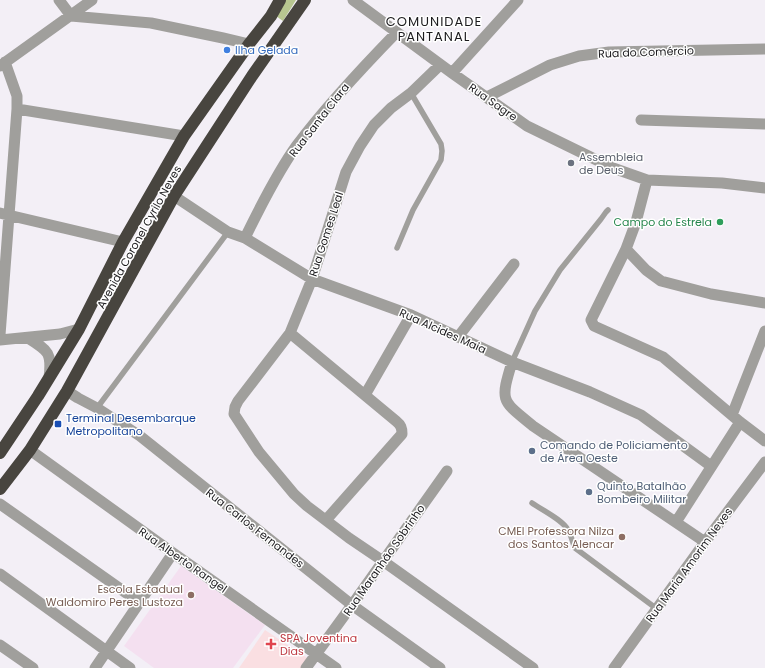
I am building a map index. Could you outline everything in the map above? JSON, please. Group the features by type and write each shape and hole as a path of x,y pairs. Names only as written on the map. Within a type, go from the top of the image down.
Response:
{"highway":[{"name":"Avenida Coronel Cyrilo Neves","path":"0,453 79,329 123,242 184,136 249,44 271,16 280,0"},
{"name":"Avenida Coronel Cyrilo Neves","path":"0,489 30,450 68,391 174,196 252,76 305,0"}],"street":[{"path":"59,0 71,16 151,22 249,44"},
{"path":"0,335 4,214 17,109 17,96 3,64 92,0"},
{"name":"Rua Sagre","path":"353,0 452,74 527,126 613,168 647,180 765,188"},
{"path":"452,74 518,0"},
{"name":"Rua Santa Clara","path":"245,238 267,195 296,146 340,92 396,33"},
{"name":"Rua do Comércio","path":"487,97 550,66 579,56 609,52 765,49"},
{"name":"Rua Gomes Leal","path":"326,520 294,494 260,452 236,418 234,411 238,401 290,333 312,279 341,186 349,166 360,146 374,126 391,108 411,93 440,65"},
{"path":"17,109 184,136"},
{"path":"641,120 765,124"},
{"path":"647,180 636,222 626,249 594,315 592,320 594,326 664,357 736,419 765,441"},
{"name":"Rua Alcides Maia","path":"174,196 228,232 245,238 312,279 411,315 512,362 590,392 641,415 711,466"},
{"path":"4,214 123,242"},
{"path":"626,249 646,270 661,281 711,294 765,303"},
{"path":"458,337 514,264"},
{"path":"365,395 411,315"},
{"path":"0,340 60,334 79,329"},
{"path":"676,522 711,466 736,419 765,331"},
{"path":"290,333 396,421 402,429 402,434 326,520 532,668"},
{"path":"28,338 44,347 48,354 50,359 49,378"},
{"path":"512,362 504,388 504,397 511,408 533,426 705,542"},
{"name":"Rua Carlos Fernandes","path":"68,391 140,436 352,605 440,668"},
{"name":"Rua Alberto Rangel","path":"30,450 336,668"},
{"name":"Rua Maria Amorim Neves","path":"614,668 765,462"},
{"name":"Rua Maranhão Sobrinho","path":"306,668 447,471"},
{"path":"0,504 139,602"},
{"path":"95,668 173,553"},
{"path":"0,574 130,668"},
{"path":"0,645 33,668"}],"lane":[{"path":"397,248 413,210 441,160 442,151 441,144 411,93"},
{"path":"512,362 535,311 560,270 608,210"},
{"path":"97,408 228,232"},
{"path":"532,503 564,524 569,530 572,543 575,548 657,609"}],"shaded area":[{"name":"Escola Estadual Waldomiro Peres Lustoza","path":"181,566 265,625 233,668 154,668 124,646"},
{"name":"SPA Joventina Dias","path":"265,630 309,659 301,668 239,668"}],"green space":[{"path":"285,0 296,0 283,21 276,16"}],"place":[{"name":"Ilha Gelada","path":"227,50"},
{"name":"Assembleia de Deus","path":"571,163"},
{"name":"Campo do Estrela","path":"720,222"},
{"name":"Terminal Desembarque Metropolitano","path":"58,424"},
{"name":"Comando de Policiamento de Área Oeste","path":"532,451"},
{"name":"Quinto Batalhão Bombeiro Militar","path":"589,492"},
{"name":"CMEI Professora Nilza dos Santos Alencar","path":"622,537"},
{"name":"Escola Estadual Waldomiro Peres Lustoza","path":"191,595"},
{"name":"SPA Joventina Dias","path":"271,644"}],"district":[{"name":"COMUNIDADE PANTANAL","path":"434,28"}]}
